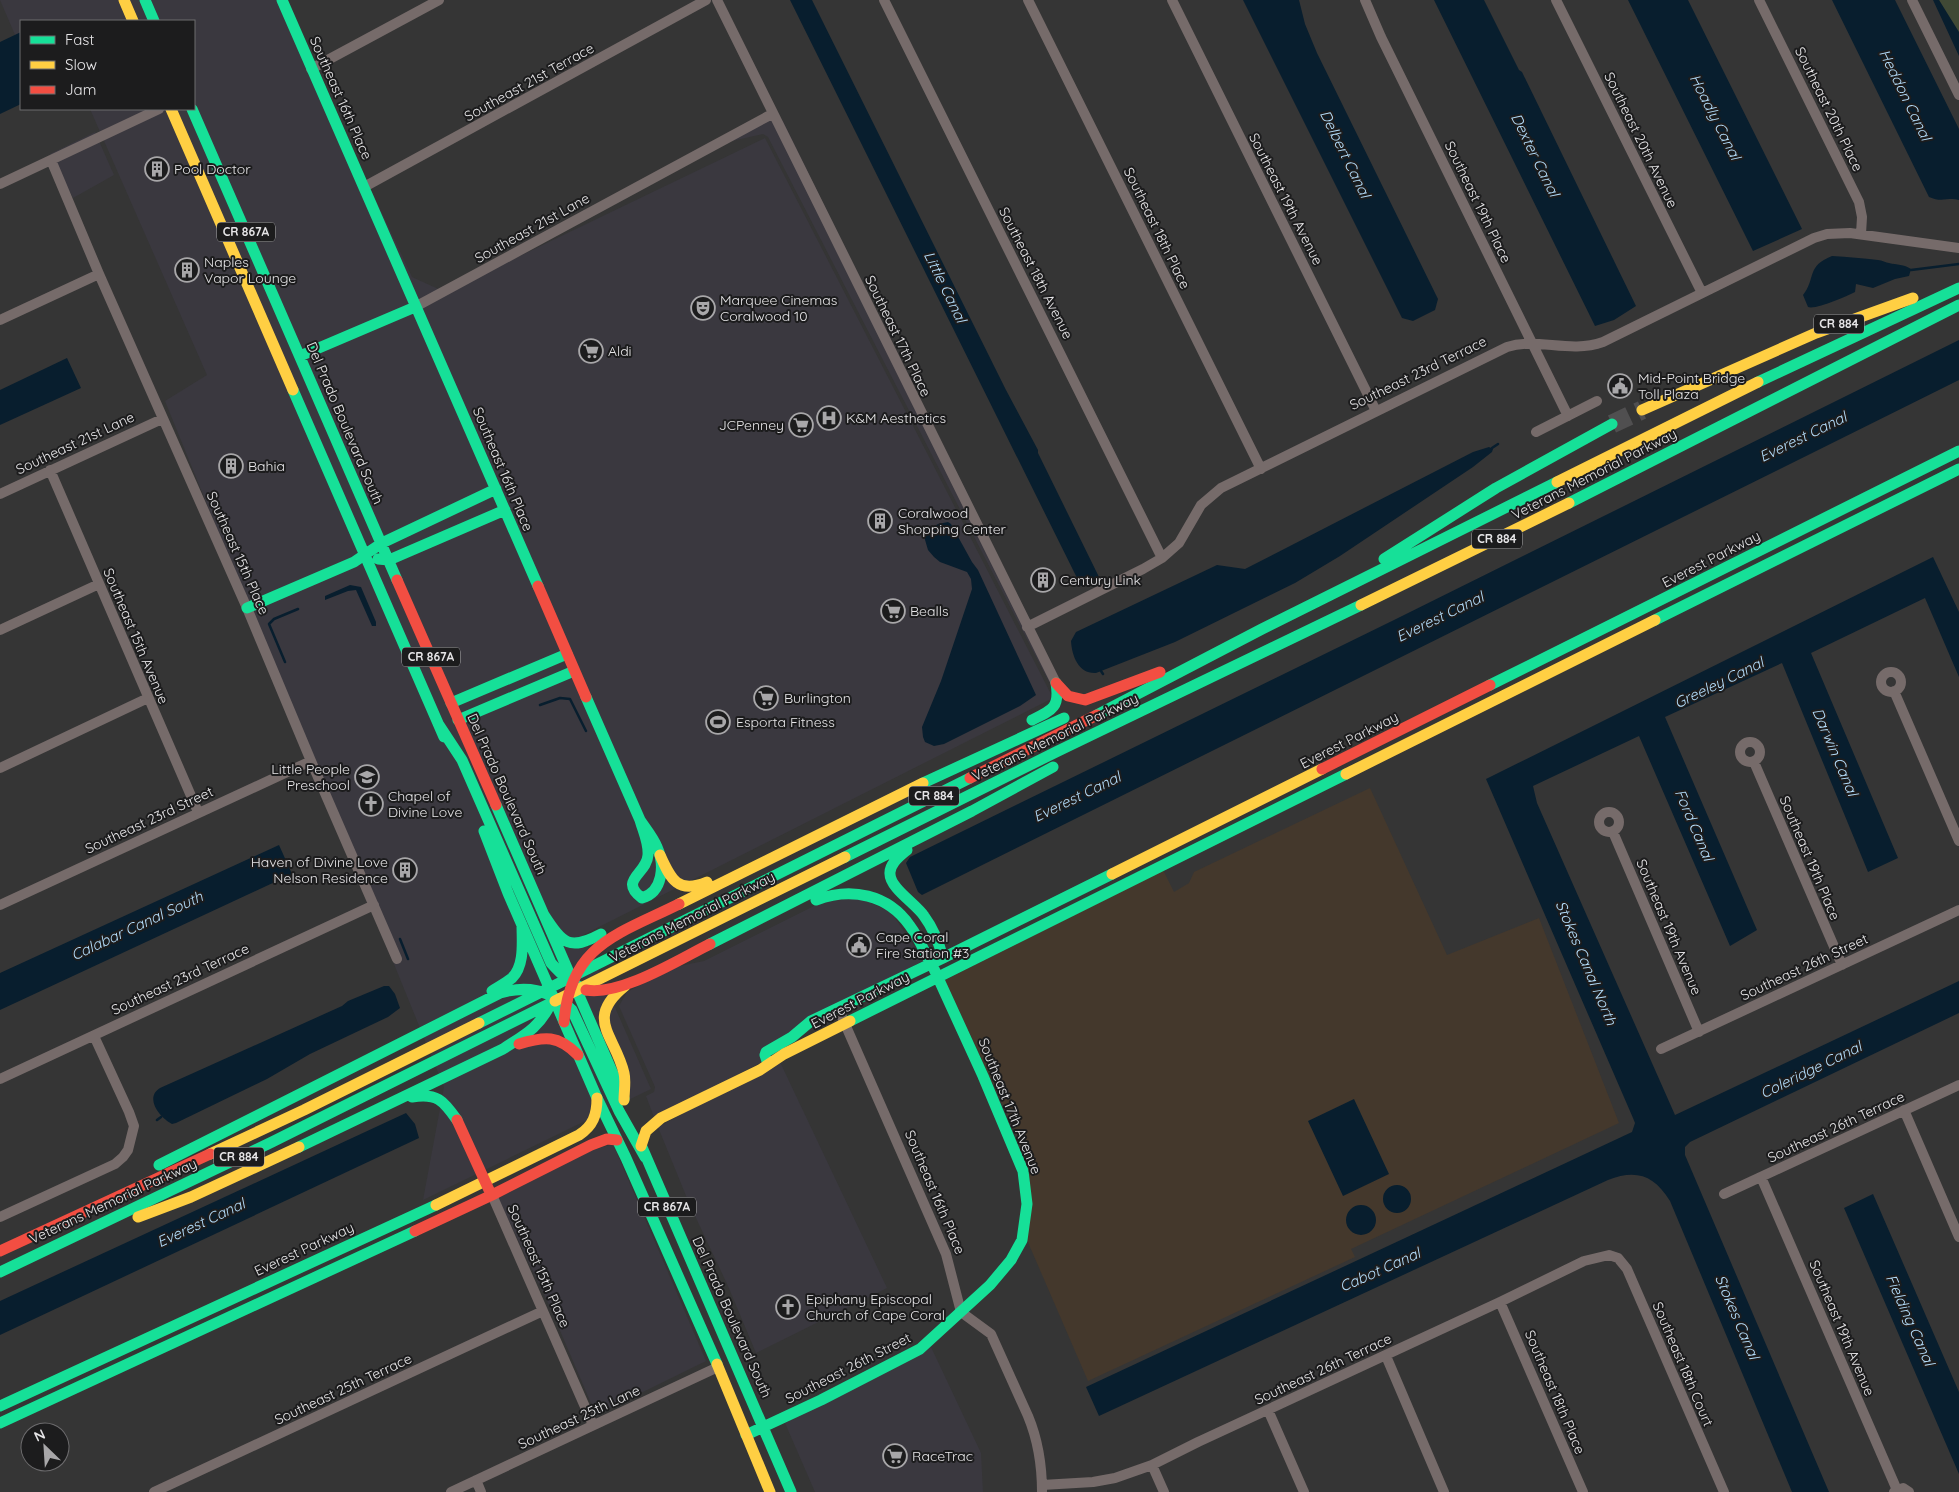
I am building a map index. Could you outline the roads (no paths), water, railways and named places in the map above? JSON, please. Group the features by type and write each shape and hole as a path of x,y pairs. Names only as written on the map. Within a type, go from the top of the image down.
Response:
{"main road":[{"path":"124,0 133,20"},
{"path":"145,0 154,20"},
{"name":"Southeast 16th Place","path":"282,0 640,820 649,854 646,865 633,879 632,888 639,896 647,897 657,888 660,855"},
{"name":"CR 867A","path":"171,110 439,725 596,1098 617,1140 718,1367 770,1492"},
{"path":"179,110 186,116 209,165 227,188"},
{"name":"Del Prado Boulevard South","path":"192,110 544,915 624,1100 645,1157 791,1492"},
{"path":"244,276 264,301 281,342 292,354 300,356"},
{"name":"CR 884","path":"1642,410 1721,373 1848,320 1959,282"},
{"name":"Veterans Memorial Parkway","path":"0,1251 270,1126 1135,696 1214,653 1791,366 1959,288"},
{"name":"Veterans Memorial Parkway","path":"1,1271 272,1142 1058,751 1517,530 1959,305"},
{"name":"Southeast 21st Lane","path":"300,356 416,307"},
{"name":"Veterans Memorial Parkway","path":"1291,615 1339,587 1452,514 1612,424"},
{"name":"Everest Parkway","path":"768,1064 764,1055 766,1052 792,1037 811,1021 931,964 1959,451"},
{"name":"Everest Parkway","path":"641,1146 646,1131 661,1118 784,1054 1170,860 1959,469"},
{"path":"247,608 365,556 382,543 496,489"},
{"path":"365,556 389,560 505,510"},
{"path":"1630,616 1637,629"},
{"path":"564,1022 566,1003 573,983 584,959 598,945 860,813 960,765 1173,669 1214,653"},
{"path":"451,703 567,654"},
{"path":"1056,683 1068,697 1085,700 1136,680 1173,669"},
{"path":"458,720 574,671"},
{"path":"860,813 930,771 1054,708 1058,699 1056,683"},
{"path":"439,725 462,760 546,954 561,974 573,983 585,990 603,991 628,984 674,962 972,811 1062,762 1182,692"},
{"path":"1371,745 1378,758"},
{"path":"1287,787 1293,800"},
{"path":"938,977 943,958 938,940 920,910 896,888 890,876 890,870 896,858 907,850 972,811"},
{"path":"640,820 672,880 683,887 697,888 754,858 791,848"},
{"path":"1164,848 1170,860"},
{"name":"Southeast 17th Avenue","path":"674,962 701,956 830,894 869,895 894,908 913,929 938,977 1023,1171 1027,1193 1026,1215 1022,1240 1017,1250"},
{"path":"544,915 560,936 569,943 578,944 660,906 687,900"},
{"path":"641,923 621,938 619,942 620,955 627,968 633,972 639,974 656,970"},
{"path":"450,1018 512,978 521,958 522,925"},
{"path":"1,1271 191,1197 503,1049 533,1030 543,1018 561,974 562,958"},
{"path":"624,1100 624,1073 605,1028 604,1019 605,1008 610,1000 628,984"},
{"path":"0,1247 263,1111 510,990 533,989 566,1003 576,1016 619,1112 645,1157"},
{"path":"450,1018 492,1005 502,1009 510,1026 508,1033 503,1042 485,1058"},
{"path":"503,1049 543,1038 564,1041 578,1055"},
{"path":"457,1120 451,1090 467,1066"},
{"path":"397,1100 422,1095 434,1095 447,1106 457,1120"},
{"name":"Everest Parkway","path":"0,1406 485,1182 584,1132 595,1118 596,1098"},
{"name":"Southeast 15th Place","path":"457,1120 492,1195"},
{"path":"0,1424 492,1195 591,1145 607,1140 617,1140"},
{"name":"Southeast 26th Street","path":"746,1435 821,1400 920,1349 1004,1269 1017,1250"},
{"path":"196,1316 202,1330"}],"street":[{"path":"311,69 439,0"},
{"name":"Southeast 21st Terrace","path":"364,187 706,0"},
{"name":"Southeast 17th Place","path":"717,0 1056,683"},
{"name":"Southeast 18th Avenue","path":"884,0 1162,558"},
{"name":"Southeast 18th Place","path":"1028,0 1261,468"},
{"name":"Southeast 19th Avenue","path":"1172,0 1376,411"},
{"name":"Southeast 19th Place","path":"1366,0 1376,27 1568,416"},
{"name":"Southeast 20th Avenue","path":"1556,0 1702,293"},
{"name":"Southeast 20th Place","path":"1760,0 1859,202 1862,217 1861,234"},
{"path":"1912,0 1959,95"},
{"path":"0,184 157,110"},
{"name":"Southeast 21st Lane","path":"416,307 772,114"},
{"name":"Southeast 15th Place","path":"51,160 162,419 247,608 397,959"},
{"name":"Southeast 23rd Terrace","path":"1028,627 1162,558 1179,543 1196,511 1205,500 1221,488 1498,350 1513,345 1532,344 1575,348 1596,344 1814,238 1835,233 1861,234 1959,248"},
{"path":"0,320 99,274"},
{"path":"1536,432 1597,401"},
{"name":"Southeast 21st Lane","path":"0,494 162,419"},
{"name":"Southeast 15th Avenue","path":"50,470 198,812"},
{"path":"0,630 99,584"},
{"path":"1894,691 1959,841"},
{"path":"0,768 148,698"},
{"name":"Southeast 23rd Street","path":"0,905 311,761"},
{"name":"Southeast 19th Place","path":"1754,762 1842,965"},
{"name":"Southeast 19th Avenue","path":"1613,832 1700,1032"},
{"name":"Southeast 23rd Terrace","path":"0,1079 374,905"},
{"name":"Southeast 26th Street","path":"1661,1050 1959,910"},
{"name":"Southeast 16th Place","path":"838,1008 946,1254 961,1312"},
{"path":"0,1217 115,1164 123,1158 128,1150 133,1134 132,1119 94,1036"},
{"name":"Southeast 26th Terrace","path":"1724,1194 1959,1084"},
{"path":"1904,1110 1959,1237"},
{"name":"Southeast 19th Avenue","path":"1761,1177 1895,1491 1903,1488 1909,1492"},
{"name":"Southeast 15th Place","path":"492,1195 593,1425"},
{"name":"Southeast 26th Terrace","path":"1042,1488 1104,1481 1152,1465 1584,1262 1609,1255"},
{"name":"Southeast 18th Court","path":"1609,1255 1618,1258 1627,1269 1724,1492"},
{"name":"Southeast 18th Place","path":"1500,1302 1583,1492"},
{"name":"Southeast 25th Terrace","path":"160,1491 543,1311"},
{"path":"961,1312 991,1334 996,1342 1033,1429 1042,1488"},
{"path":"1386,1356 1444,1492"},
{"name":"Southeast 25th Lane","path":"451,1492 718,1367"},
{"path":"1268,1410 1304,1492"},
{"path":"1152,1465 1164,1492"},
{"path":"476,1480 481,1492"}],"water":[{"name":"Little Canal","path":"790,0 812,0 1006,390 1038,450 1099,577 1081,586"},
{"name":"Delbert Canal","path":"1243,0 1299,0 1305,24 1317,53 1438,299 1435,310 1413,321 1402,318"},
{"name":"Dexter Canal","path":"1434,0 1484,0 1519,70 1522,72 1636,306 1614,320 1595,326"},
{"name":"Hoadly Canal","path":"1628,0 1688,0 1802,229 1753,251"},
{"name":"Heddon Canal","path":"1832,0 1895,0 1959,129 1959,200 1938,200 1929,197"},
{"path":"1933,0 1939,0 1959,32 1959,56"},
{"path":"20,32 20,104 0,114 0,42"},
{"path":"1832,256 1879,260 1903,265 1911,269 1909,276 1895,279 1873,288 1856,284 1855,292 1851,294 1824,305 1808,307 1803,295 1815,269 1818,264"},
{"name":"Everest Canal","path":"1959,340 1959,380 922,895 918,892 906,863 910,857"},
{"path":"67,358 81,388 0,425 0,390"},
{"path":"1489,447 1493,449 1492,452 1473,467 1340,556 1295,583 1175,642 1096,673 1085,671 1075,658 1071,641 1076,632 1217,565 1245,569 1473,452"},
{"path":"948,522 978,570 1036,695 1020,706 944,744 934,746 925,742 922,727 941,681 972,589 971,579 967,572 940,562 928,550 923,533 938,524"},
{"path":"1933,557 1959,612 1959,677 1925,598 1811,653 1898,858 1868,872 1782,663 1665,717 1757,930 1730,946 1639,736 1533,786 1537,803 1675,1115 1959,981 1959,1013 1690,1142 1685,1147 1685,1155 1829,1492 1792,1492 1670,1201 1664,1192 1651,1180 1636,1175 1627,1175 1608,1180 1099,1416 1086,1387 1632,1132 1635,1123 1633,1118 1486,779"},
{"path":"350,585 361,587 376,626 372,626 356,590 348,591 325,600 325,596"},
{"name":"Calabar Canal South","path":"279,845 292,874 0,1010 0,973"},
{"path":"384,986 389,986 395,994 400,1008 388,1017 310,1054 267,1079 176,1123 172,1124 159,1113 153,1097 160,1088"},
{"path":"1354,1099 1389,1174 1343,1196 1308,1121"},
{"name":"Everest Canal","path":"406,1113 415,1124 419,1138 0,1335 0,1301"},
{"path":"1397,1185 1407,1189 1411,1199 1407,1209 1397,1213 1387,1209 1383,1199 1387,1189"},
{"name":"Fielding Canal","path":"1873,1194 1959,1392 1959,1474 1844,1208"},
{"path":"1361,1205 1372,1209 1376,1220 1372,1231 1361,1235 1350,1231 1346,1220 1350,1209"}],"waterway":[{"path":"1911,270 1959,264"},
{"path":"1492,448 1498,444"},
{"path":"285,662 269,624 274,619 298,609"},
{"path":"540,705 560,698 570,699 586,731"},
{"path":"400,939 408,959"},
{"path":"157,1120 161,1117"}],"tunnel":[{"path":"1612,424 1642,410"}],"place":[{"name":"Pool Doctor","path":"157,169"},
{"name":"Naples Vapor Lounge","path":"187,270"},
{"name":"Marquee Cinemas Coralwood 10","path":"703,308"},
{"name":"Aldi","path":"591,351"},
{"name":"Mid-Point Bridge Toll Plaza","path":"1620,386"},
{"name":"K&M Aesthetics","path":"829,418"},
{"name":"JCPenney","path":"801,425"},
{"name":"Bahia","path":"231,466"},
{"name":"Coralwood Shopping Center","path":"880,521"},
{"name":"Century Link","path":"1043,580"},
{"name":"Bealls","path":"893,611"},
{"name":"Burlington","path":"766,698"},
{"name":"Esporta Fitness","path":"718,722"},
{"name":"Little People Preschool","path":"367,777"},
{"name":"Chapel of Divine Love","path":"371,804"},
{"name":"Haven of Divine Love Nelson Residence","path":"405,870"},
{"name":"Cape Coral Fire Station #3","path":"859,945"},
{"name":"Epiphany Episcopal Church of Cape Coral","path":"788,1307"},
{"name":"RaceTrac","path":"895,1456"}],"water label":[{"name":"Greeley Canal","path":"1719,683"},
{"name":"Darwin Canal","path":"1835,752"},
{"name":"Ford Canal","path":"1694,825"},
{"name":"Stokes Canal North","path":"1586,963"},
{"name":"Coleridge Canal","path":"1811,1070"},
{"name":"Cabot Canal","path":"1380,1270"},
{"name":"Stokes Canal","path":"1737,1317"}]}
